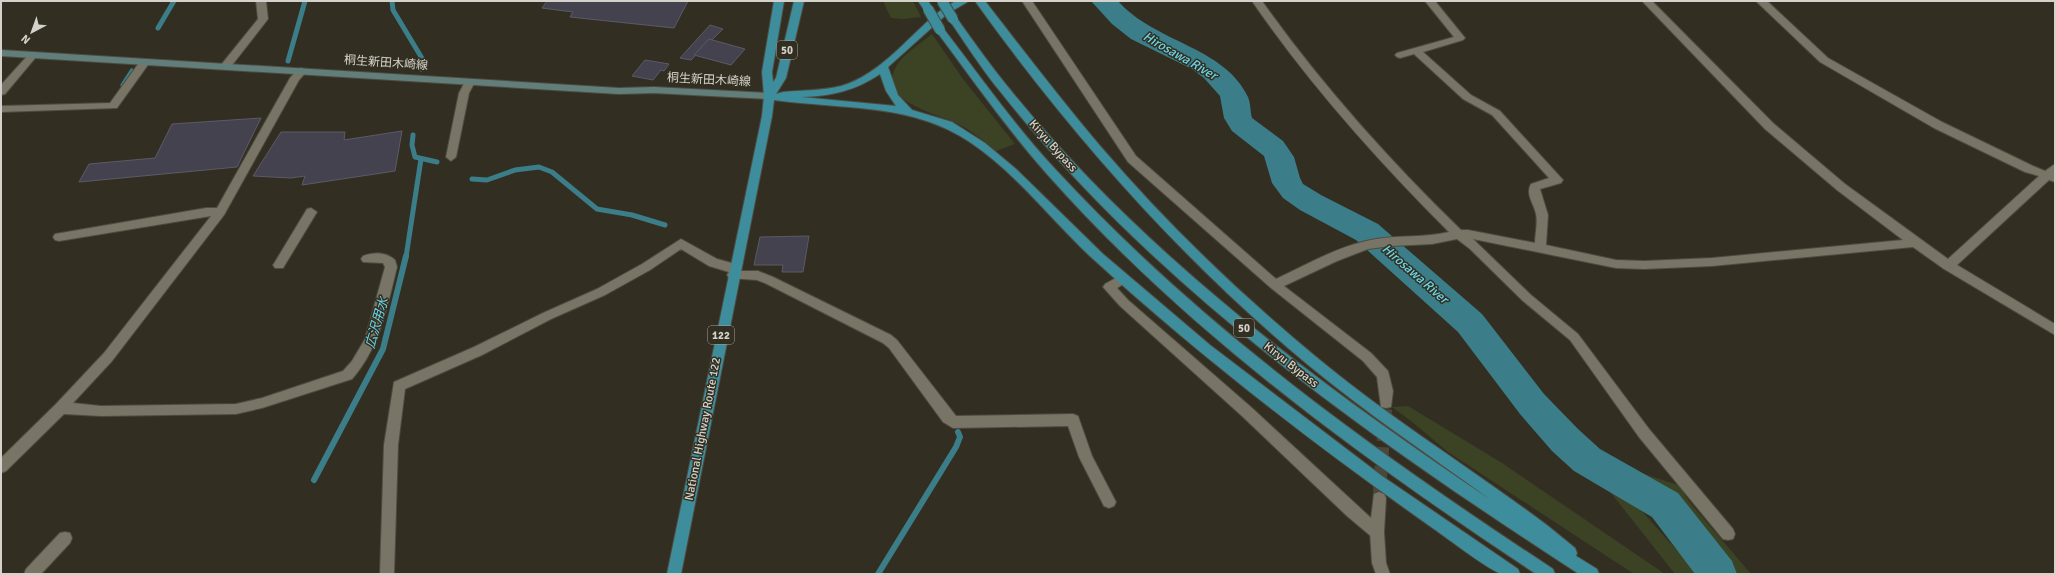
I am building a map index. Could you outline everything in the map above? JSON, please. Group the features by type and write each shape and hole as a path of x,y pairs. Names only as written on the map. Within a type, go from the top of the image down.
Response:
{"highway":[{"name":"National Highway Route 122","path":"674,574 734,272 753,189 769,96 767,72 778,1"},
{"name":"National Highway Route 122","path":"769,96 781,78 799,1"},
{"name":"Kiryu Bypass","path":"942,1 953,19 1010,98 1071,167 1144,240 1241,325 1361,419 1441,476 1592,574"},
{"path":"769,96 839,90 861,82 884,66 949,8 964,1"},
{"name":"50","path":"980,1 1110,164 1219,279 1342,386 1395,426 1543,530 1595,574"},
{"name":"Kiryu Bypass","path":"926,5 940,30 998,107 1051,172 1127,249 1174,292 1279,382 1345,434 1426,493 1548,574"},
{"path":"884,66 889,89 897,102 908,111"},
{"path":"769,96 799,102 855,104 908,111 950,126 983,146 1071,232 1207,350 1392,492 1513,574"}],"main road":[{"name":"桐生新田木崎線","path":"1,53 619,91 654,90 769,96"}],"street":[{"path":"225,67 263,19 261,1"},
{"path":"1027,1 1132,158 1212,232 1275,285 1367,357 1383,375 1387,391 1386,403"},
{"path":"1257,1 1281,37 1372,145 1458,234 1474,246 1527,298 1574,337 1644,433 1728,534"},
{"path":"1400,55 1460,38 1430,1"},
{"path":"1647,1 1774,131 1841,187 1914,243 1948,266 2055,330"},
{"path":"1761,1 1793,30 1809,48 1824,60 1938,125 2052,174 1948,266"},
{"path":"1416,51 1467,97 1496,113 1557,180 1535,187 1534,192 1542,215 1540,250"},
{"path":"1,92 33,55"},
{"path":"1,109 113,106 145,62"},
{"path":"1,467 61,408 108,357 182,264 220,212 295,78 302,71"},
{"path":"451,157 464,93 470,82"},
{"path":"59,237 206,212 220,212"},
{"path":"279,265 311,212"},
{"path":"1275,285 1334,257 1367,245 1394,241 1434,240 1458,234 1468,234 1540,250 1616,264 1644,265 1712,262 1914,243"},
{"path":"387,574 391,490 391,445 399,386 478,351 548,316 601,292 646,267 681,243 707,260 726,267 734,272 758,276 769,280 887,339 893,344 948,418 953,422 1072,420 1086,457 1108,502"},
{"path":"61,408 101,411 236,409 262,403 347,375 355,367 371,340 391,267 391,263 385,258 368,259"},
{"path":"1124,279 1109,287 1124,303 1247,412 1352,512 1377,532"},
{"path":"1379,498 1377,532 1379,563 1383,574"},
{"path":"31,574 65,538"}],"green space":[{"path":"883,1 913,1 921,17 903,19 891,18"},
{"path":"932,34 963,79 1015,144 996,151 967,129 922,109 900,96 894,87 892,77 897,65 908,53"},
{"path":"1498,350 1698,574 1675,574"},
{"path":"1408,406 1502,463 1665,574 1634,574 1448,452 1392,407"},
{"path":"1641,473 1678,485 1691,504 1751,574 1727,574 1688,522 1665,500 1638,481"}],"building":[{"path":"547,1 688,1 674,28 570,17 573,12 542,8"},
{"path":"710,25 723,29 691,60 680,58"},
{"path":"709,39 745,49 731,65 694,55"},
{"path":"645,60 669,64 664,71 661,70 653,80 632,76"},
{"path":"261,118 237,167 79,182 89,164 155,158 172,124"},
{"path":"402,131 395,171 302,185 305,176 291,178 253,176 281,132 345,132 344,140"},
{"path":"809,236 803,272 782,272 783,265 754,265 760,237"}],"waterway":[{"path":"158,28 174,1"},
{"path":"288,61 305,1"},
{"path":"392,1 393,10 423,60 421,69"},
{"name":"Hirosawa River","path":"1104,1 1121,19 1140,33 1214,72 1233,95 1237,104 1237,113 1241,124 1268,143 1277,153 1287,183 1293,191 1320,208 1367,232 1470,323 1532,404 1565,440 1587,460 1665,505 1718,574"},
{"path":"123,85 132,71"},
{"path":"413,135 412,145 415,157 437,162"},
{"name":"広沢用水","path":"406,257 421,159"},
{"path":"472,179 487,180 515,170 539,167 552,172 597,209 632,215 665,225"},
{"name":"広沢用水","path":"314,480 383,349 406,256"},
{"path":"878,574 956,447 960,437 958,432"}],"tunnel":[{"path":"1379,498 1386,403"}]}
